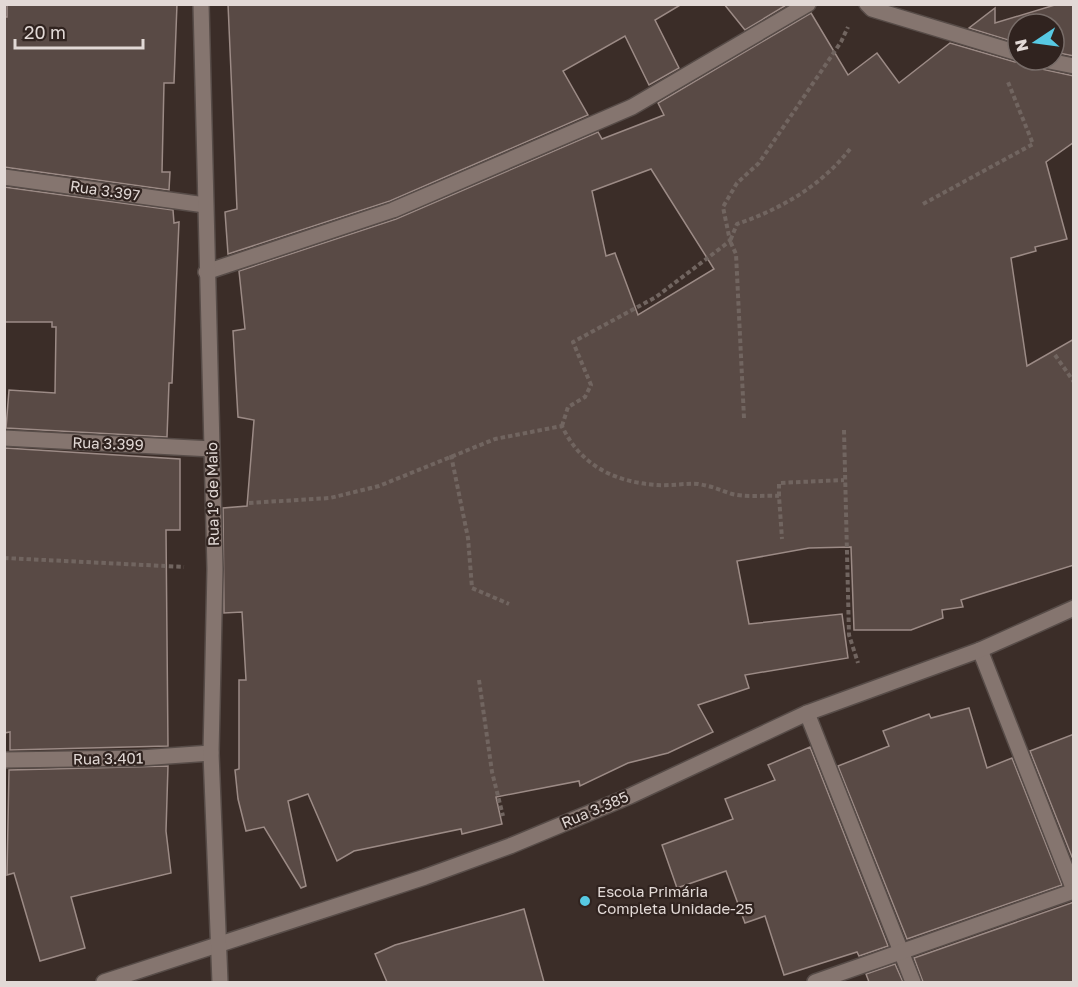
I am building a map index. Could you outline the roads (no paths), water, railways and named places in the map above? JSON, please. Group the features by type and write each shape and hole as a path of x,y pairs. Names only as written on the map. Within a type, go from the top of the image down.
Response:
{"street":[{"name":"Rua 1º de Maio","path":"201,4 215,569 211,753 220,982"},
{"path":"206,272 393,210 632,107 808,4"},
{"path":"867,4 872,9 1006,50"},
{"name":"Rua 3.397","path":"4,177 205,205"},
{"name":"Rua 3.399","path":"4,438 212,448"},
{"name":"Rua 3.385","path":"104,982 510,846 630,796 807,713 980,650 1074,608"},
{"path":"815,982 1074,891 980,650"},
{"path":"807,713 913,982"},
{"name":"Rua 3.401","path":"4,760 140,758 211,753"}],"place":[{"name":"Escola Primária Completa Unidade-25","path":"585,901"}]}
